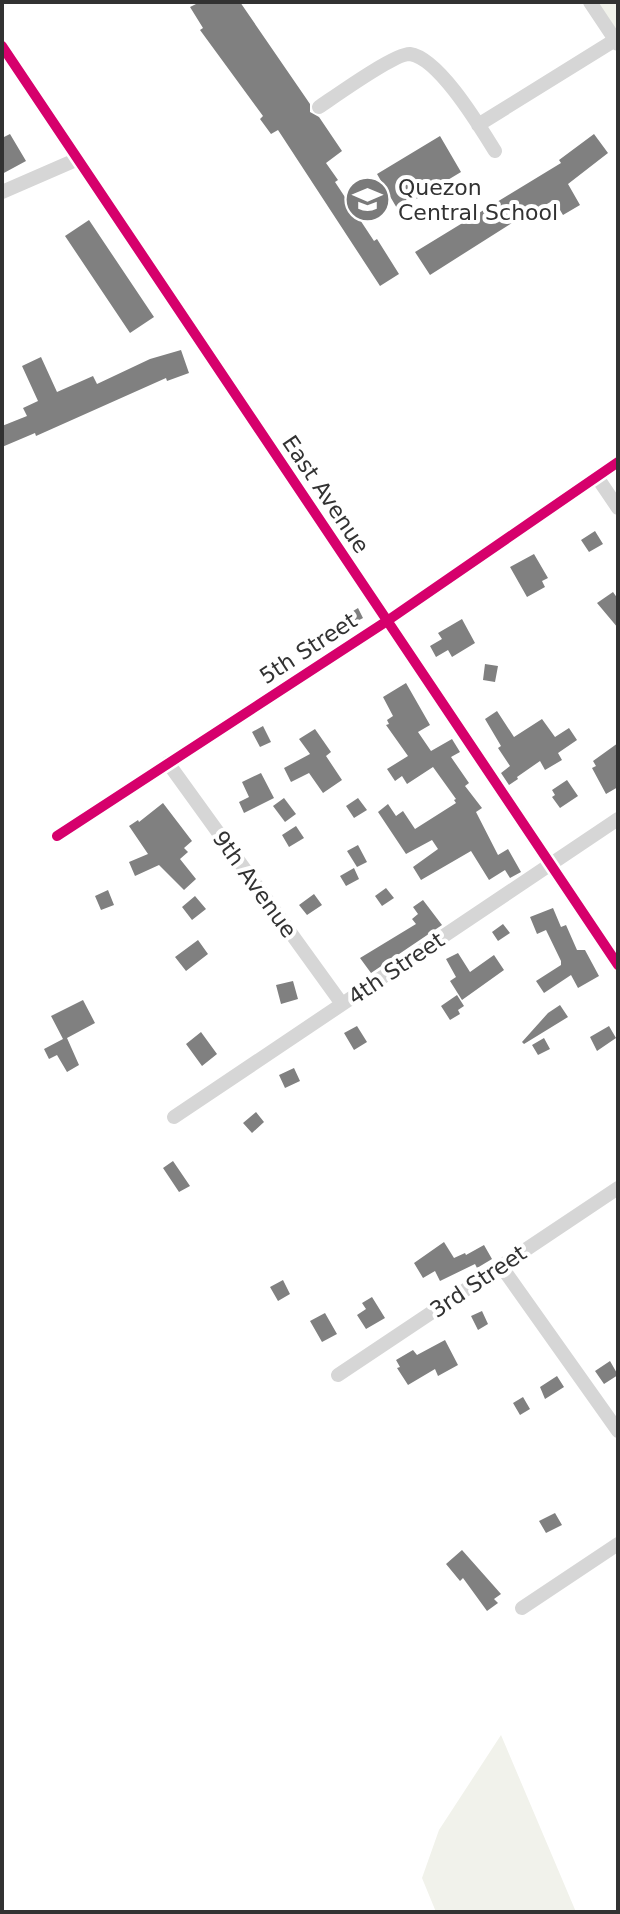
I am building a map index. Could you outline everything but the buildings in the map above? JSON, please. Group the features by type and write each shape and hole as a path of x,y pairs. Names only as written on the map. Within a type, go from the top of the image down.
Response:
{"street":[{"path":"478,125 617,42 590,2"},
{"name":"East Avenue","path":"2,46 618,965"},
{"path":"319,107 392,61 410,54 438,72 495,151"},
{"path":"2,192 78,159"},
{"name":"5th Street","path":"57,836 387,621 618,462"},
{"path":"597,477 618,508"},
{"name":"9th Avenue","path":"168,763 342,1004"},
{"name":"4th Street","path":"174,1117 618,819"},
{"name":"3rd Street","path":"338,1375 618,1188"},
{"path":"501,1266 618,1431"},
{"path":"522,1608 618,1544"}],"shaded area":[{"path":"591,2 618,2 618,39"},
{"path":"501,1735 576,1912 436,1912 422,1878 439,1830"}],"cycle path":[{"path":"2,46 618,965"},
{"path":"57,836 387,621 618,462"}],"place":[{"name":"Quezon Central School","path":"367,200"}]}
